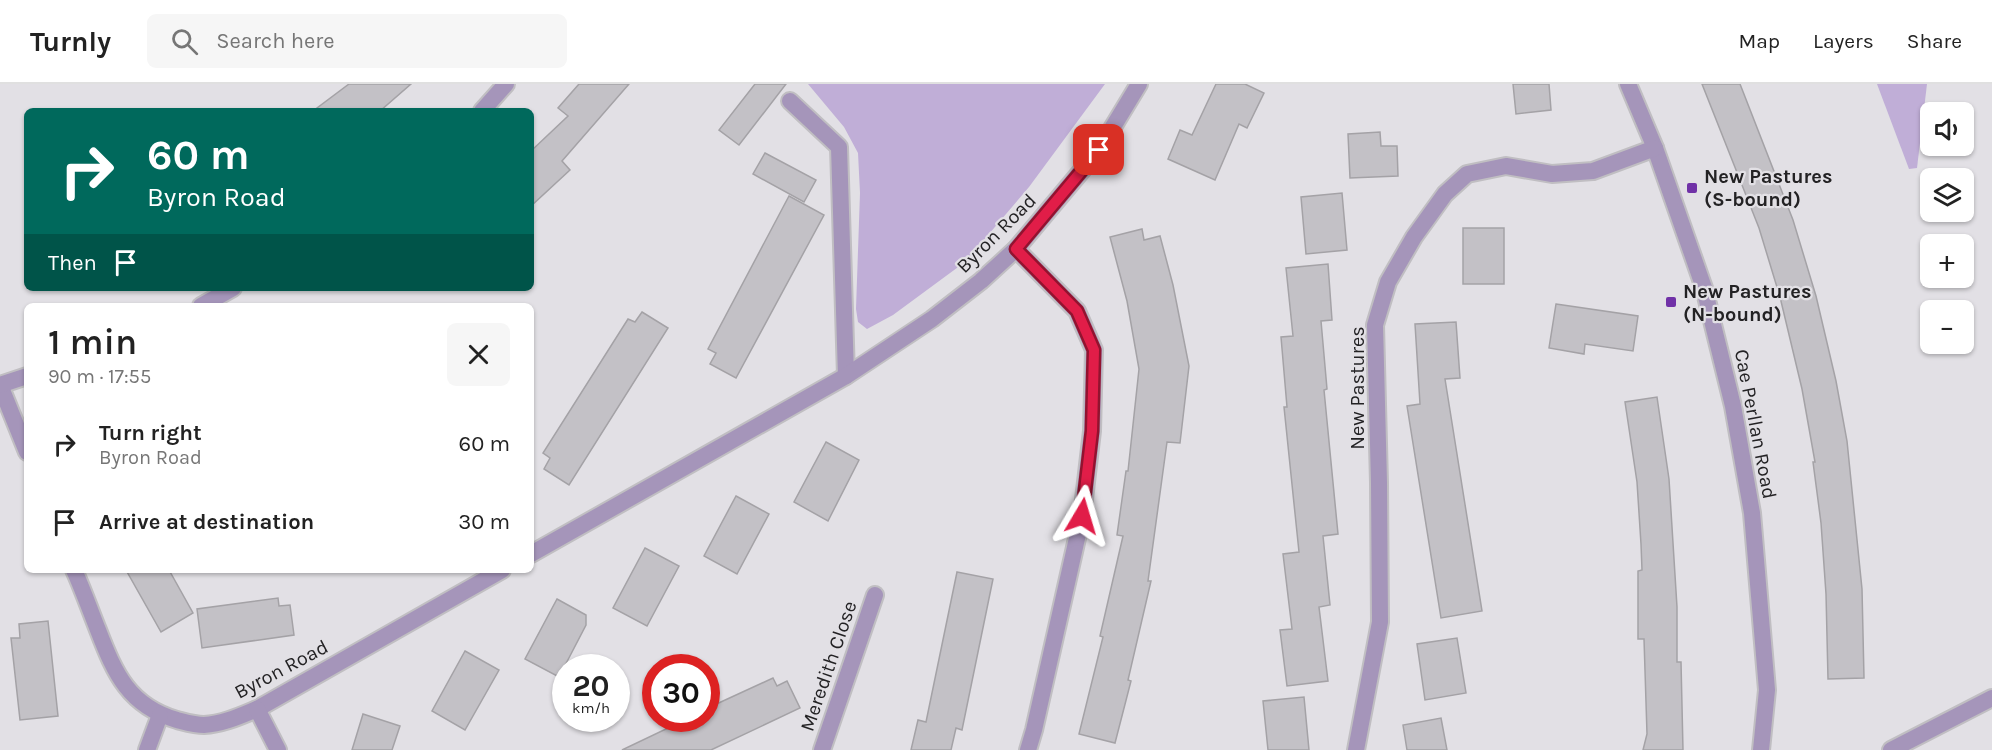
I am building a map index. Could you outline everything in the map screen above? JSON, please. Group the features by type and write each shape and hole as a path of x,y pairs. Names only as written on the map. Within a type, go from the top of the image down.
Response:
{"street":[{"path":"485,108 506,84"},
{"name":"Byron Road","path":"534,552 846,376 932,319 981,281 1016,249 1099,150 1139,84"},
{"name":"Cae Perllan Road","path":"1628,84 1655,148 1704,288 1733,406 1752,513 1767,690 1761,750"},
{"path":"790,101 839,147 846,376"},
{"name":"New Pastures","path":"1356,750 1380,622 1375,325 1388,282 1414,237 1445,194 1467,174 1506,166 1552,174 1593,171 1655,148"},
{"path":"1016,249 1077,311 1094,350 1092,431 1082,516 1028,750"},
{"path":"206,303 228,291"},
{"path":"24,377 0,385 24,445"},
{"name":"Byron Road","path":"76,573 112,667 123,685 139,701 160,715 186,723 203,725 227,721 257,709 497,573"},
{"name":"Meredith Close","path":"822,750 875,595"},
{"path":"1891,750 1992,698"},
{"path":"257,709 278,750"},
{"path":"147,750 160,715"}],"shaded area":[{"path":"808,84 1105,84 1029,187 965,262 893,315 867,329 858,322 856,309 860,193 858,153 844,127"},
{"path":"1877,84 1927,84 1925,102 1920,102 1920,143 1917,168 1909,169"}],"building":[{"path":"349,84 411,84 383,108 317,108"},
{"path":"579,84 629,84 562,161 570,170 534,203 534,148 568,116 558,108"},
{"path":"755,84 786,84 739,145 719,130"},
{"path":"1216,84 1245,84 1264,93 1247,128 1239,124 1215,180 1168,159 1180,130 1192,135"},
{"path":"1513,84 1549,84 1551,110 1516,114"},
{"path":"1702,84 1740,84 1793,220 1816,296 1847,441 1862,589 1864,678 1828,679 1826,594 1821,523 1813,462 1815,462 1802,389 1780,297 1759,228"},
{"path":"1380,132 1381,146 1397,146 1398,176 1350,178 1348,134"},
{"path":"765,153 816,180 804,202 753,174"},
{"path":"1342,193 1347,250 1306,254 1301,197"},
{"path":"789,196 824,215 736,378 710,364 716,353 708,349"},
{"path":"1463,228 1504,228 1504,284 1463,284"},
{"path":"1142,229 1144,240 1160,236 1173,285 1189,366 1180,443 1167,442 1148,581 1151,581 1128,680 1131,681 1115,743 1079,734 1103,637 1100,636 1123,536 1117,535 1126,471 1128,471 1139,369 1127,301 1110,237"},
{"path":"1328,264 1332,320 1321,321 1327,389 1324,390 1338,534 1323,536 1330,605 1319,607 1328,681 1287,686 1280,630 1292,629 1283,554 1299,552 1284,407 1287,407 1281,337 1293,336 1286,268"},
{"path":"1556,304 1638,316 1633,351 1585,344 1584,354 1549,348"},
{"path":"642,312 668,328 569,485 544,469 550,458 543,453 628,319 635,322"},
{"path":"1456,322 1460,378 1445,379 1482,611 1441,618 1407,406 1420,404 1415,324"},
{"path":"1657,397 1669,479 1677,607 1677,662 1681,662 1683,750 1643,750 1647,734 1644,639 1638,639 1638,571 1642,570 1641,544 1637,482 1625,402"},
{"path":"826,442 859,460 828,521 794,502"},
{"path":"736,496 769,514 737,574 704,556"},
{"path":"645,548 679,566 647,626 613,608"},
{"path":"957,572 993,579 962,730 956,728 951,750 911,750 918,720 926,722"},
{"path":"128,573 171,573 193,613 161,632"},
{"path":"278,598 279,606 290,605 294,635 202,648 197,609"},
{"path":"557,599 586,615 586,625 571,654 552,654 552,673 525,659"},
{"path":"48,621 58,716 20,720 11,638 20,638 19,624"},
{"path":"1457,638 1466,693 1425,700 1417,644"},
{"path":"465,651 499,670 465,730 432,711"},
{"path":"773,678 777,686 787,681 800,708 711,750 622,750 660,732 720,732 720,702"},
{"path":"1304,697 1309,750 1268,750 1263,701"},
{"path":"363,714 400,726 392,750 352,750"},
{"path":"1441,718 1447,750 1407,750 1403,725"}],"place":[{"name":"New Pastures (S-bound)","path":"1692,188"},
{"name":"New Pastures (N-bound)","path":"1671,302"}],"route":[{"path":"1082,516 1092,431 1094,350 1077,311 1016,249 1099,150"}]}
